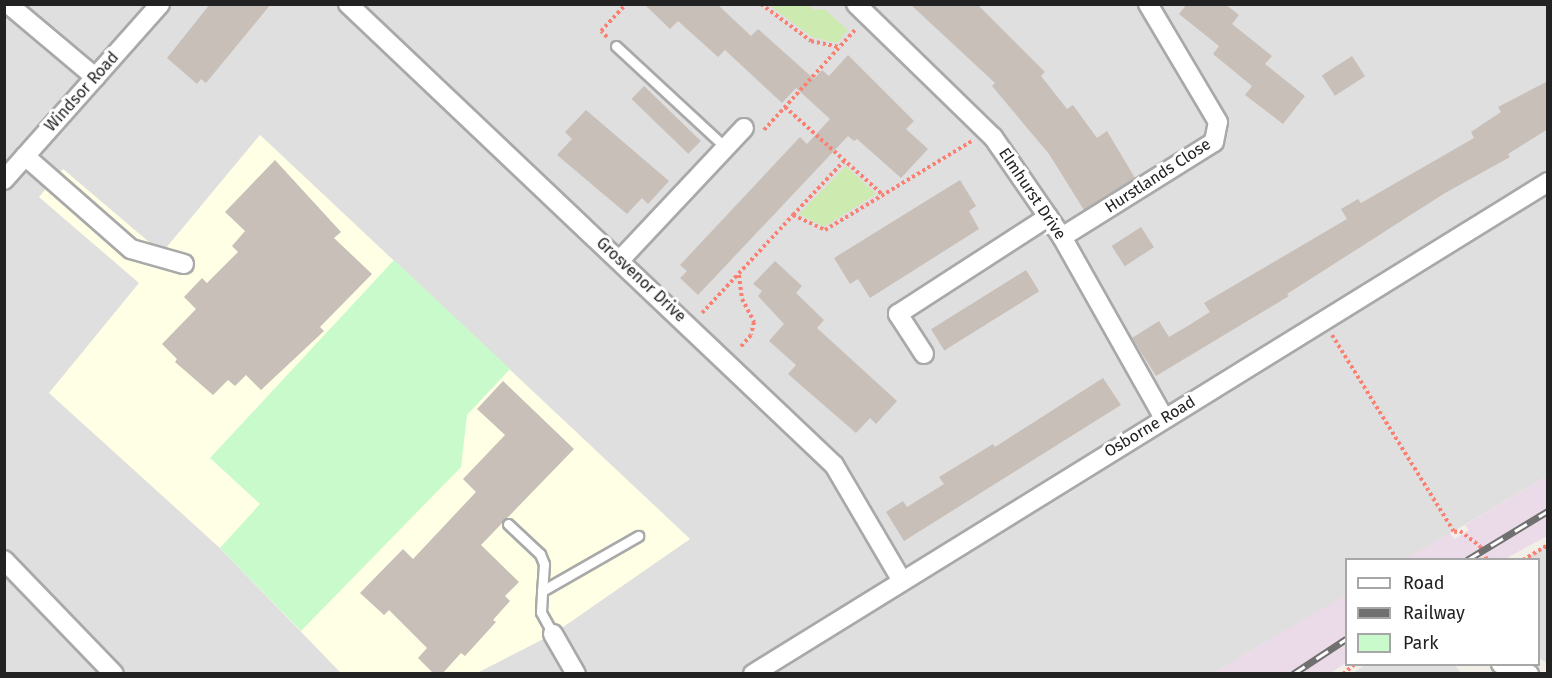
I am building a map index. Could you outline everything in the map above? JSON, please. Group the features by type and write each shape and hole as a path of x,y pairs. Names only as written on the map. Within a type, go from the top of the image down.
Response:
{"street":[{"path":"8,4 95,77"},
{"name":"Windsor Road","path":"4,180 160,4"},
{"name":"Grosvenor Drive","path":"348,4 729,362 834,465 902,581"},
{"name":"Hurstlands Close","path":"1062,237 1214,142 1218,122 1148,4"},
{"name":"Elmhurst Drive","path":"862,10 988,132 1062,237 1164,418"},
{"path":"620,260 744,128"},
{"path":"25,156 130,249 184,264"},
{"name":"Osborne Road","path":"753,674 1548,182"},
{"path":"924,354 898,314 1048,217"},
{"path":"4,560 114,674"},
{"path":"553,634 576,674"},
{"path":"1506,666 1528,674"}],"lane":[{"path":"616,46 725,147"},
{"path":"508,524 540,554 544,564 541,612 553,634"},
{"path":"542,591 638,536"}],"path":[{"path":"616,46 601,31 626,4"},
{"path":"761,4 811,41 840,47"},
{"path":"744,128 756,139 840,47 862,10"},
{"path":"785,107 883,195"},
{"path":"793,215 825,230 988,132"},
{"path":"690,326 844,161"},
{"path":"729,362 751,335 754,322 742,299 738,274"},
{"path":"1324,322 1454,532 1464,534 1480,546 1486,558"},
{"path":"1526,558 1548,545"}],"shaded area":[{"path":"4,5 1547,5 1547,476 1409,558 1345,558 1345,597 1213,673 477,673 553,634 689,538 260,135 161,254 63,169 139,283 50,393 220,548 341,673 5,673"},
{"path":"260,135 690,539 553,634 477,673 341,673 220,548 49,393 139,283 39,197 63,169 162,253"},
{"path":"1547,476 1547,536 1507,558 1408,558 1450,533 1454,539 1461,535 1469,530 1465,525"},
{"path":"1547,545 1547,663 1540,659 1540,558 1525,558"},
{"path":"1345,596 1345,664 1330,673 1213,673"},
{"path":"1364,666 1456,666 1461,673 1353,673"}],"green space":[{"path":"769,5 808,5 814,10 824,9 848,30 837,43 812,37"},
{"path":"846,166 876,194 824,227 799,214"},
{"path":"394,260 510,369 467,415 461,467 301,631 220,548 260,504 210,458"}],"building":[{"path":"210,4 271,4 206,83 201,79 197,84 167,58"},
{"path":"644,4 717,4 751,36 758,29 814,79 822,70 829,76 848,55 914,121 906,129 928,149 901,178 857,139 854,141 848,136 698,295 680,278 687,271 680,265 800,137 807,144 830,119 796,88 782,103 725,50 718,57 678,21 670,29"},
{"path":"910,4 977,4 1045,72 1041,76 1067,109 1073,105 1097,138 1107,131 1135,178 1084,210 1049,154 992,86 995,83"},
{"path":"1187,4 1225,4 1239,15 1232,24 1272,56 1265,64 1305,96 1283,124 1245,95 1252,86 1213,54 1219,46 1179,14"},
{"path":"1352,56 1365,76 1335,96 1322,76"},
{"path":"1548,81 1548,129 1508,154 1510,157 1445,193 1287,294 1289,296 1156,376 1132,338 1159,321 1169,337 1186,327 1210,312 1204,303 1347,219 1341,209 1358,199 1361,203 1474,138 1471,132 1501,112 1498,107"},
{"path":"644,86 701,141 688,154 631,99"},
{"path":"586,110 669,181 648,204 642,198 627,214 557,155 572,139 565,132"},
{"path":"275,160 341,232 334,238 372,274 320,327 324,331 261,390 246,375 235,386 228,380 213,395 175,362 177,359 162,344 196,309 184,297 202,278 207,283 238,252 232,246 245,231 225,212"},
{"path":"960,180 976,206 969,211 979,229 870,298 858,279 850,284 834,258"},
{"path":"1141,227 1154,247 1125,266 1112,246"},
{"path":"775,261 802,286 796,293 824,320 817,328 897,401 876,424 870,418 856,433 788,374 796,365 769,341 784,324 758,296 762,291 753,284"},
{"path":"1026,270 1039,291 944,351 931,329"},
{"path":"1103,378 1121,405 904,541 886,512 903,501 907,507 944,484 939,477 993,444 995,447"},
{"path":"503,381 574,449 481,545 519,582 505,596 510,601 493,620 496,622 465,656 461,653 442,674 434,674 418,658 427,648 389,610 384,615 360,593 403,549 413,559 476,492 463,479 505,435 477,409"}],"railway":[{"path":"1470,558 1548,511"},
{"path":"1293,674 1345,640"}]}
